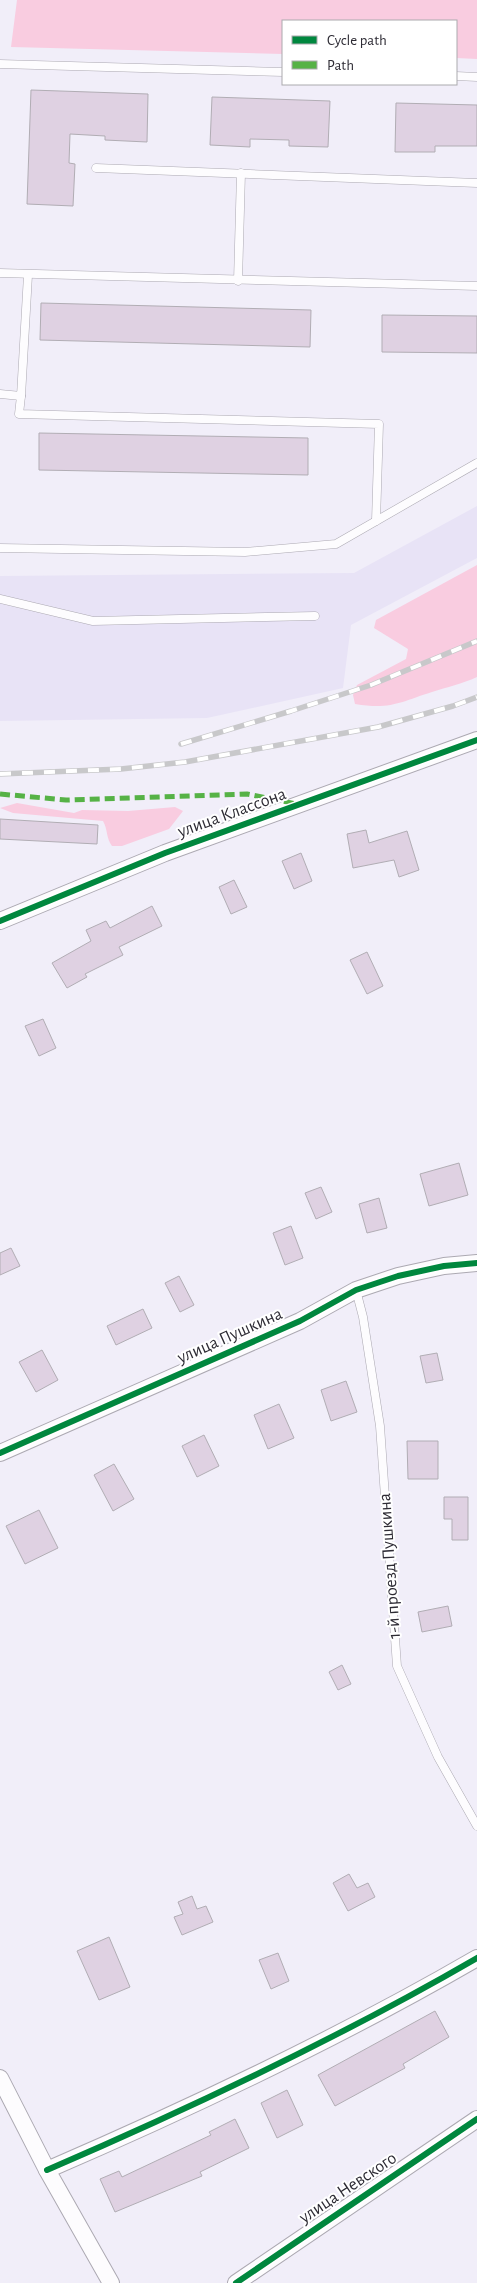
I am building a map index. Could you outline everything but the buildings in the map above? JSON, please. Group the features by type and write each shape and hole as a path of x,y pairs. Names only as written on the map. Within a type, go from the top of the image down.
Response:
{"street":[{"name":"улица Классона","path":"0,921 165,853 477,740"},
{"name":"улица Пушкина","path":"0,1453 300,1321 356,1290 398,1276 444,1266 477,1263"},
{"path":"47,2170 157,2123 416,1994 477,1958"},
{"path":"0,2078 47,2170 111,2283"},
{"name":"улица Невского","path":"236,2283 477,2119"}],"lane":[{"path":"0,64 282,72"},
{"path":"457,76 477,77"},
{"path":"96,168 477,183"},
{"path":"238,280 241,173"},
{"path":"0,273 477,286"},
{"path":"28,275 19,414 379,424 376,521"},
{"path":"0,394 20,396"},
{"path":"0,548 245,552 336,544 477,462"},
{"path":"0,599 92,621 315,616"},
{"name":"1-й проезд Пушкина","path":"356,1290 363,1317 380,1426 397,1666 438,1757 477,1826"}],"shaded area":[{"path":"17,0 477,0 477,59 457,58 457,20 282,20 282,54 11,47"},
{"path":"477,506 477,558 351,625 343,688 207,718 0,721 0,576 354,573"},
{"path":"477,565 477,677 395,704 367,706 355,704 353,695 357,685 406,659 408,649 374,628 376,620"},
{"path":"17,803 74,813 82,810 128,811 175,807 183,811 169,829 122,846 112,846 103,821 13,813 0,808"}],"railway":[{"path":"181,744 371,685 477,641"},
{"path":"0,774 121,769 185,762 378,727 453,706 477,697"}],"marked path":[{"path":"0,794 66,800 247,794 297,804"}],"cycle path":[{"path":"0,921 165,853 477,740"},
{"path":"0,1453 300,1321 356,1290 398,1276 444,1266 477,1263"},
{"path":"47,2170 156,2122 319,2044 477,1958"},
{"path":"236,2283 477,2119"}]}
